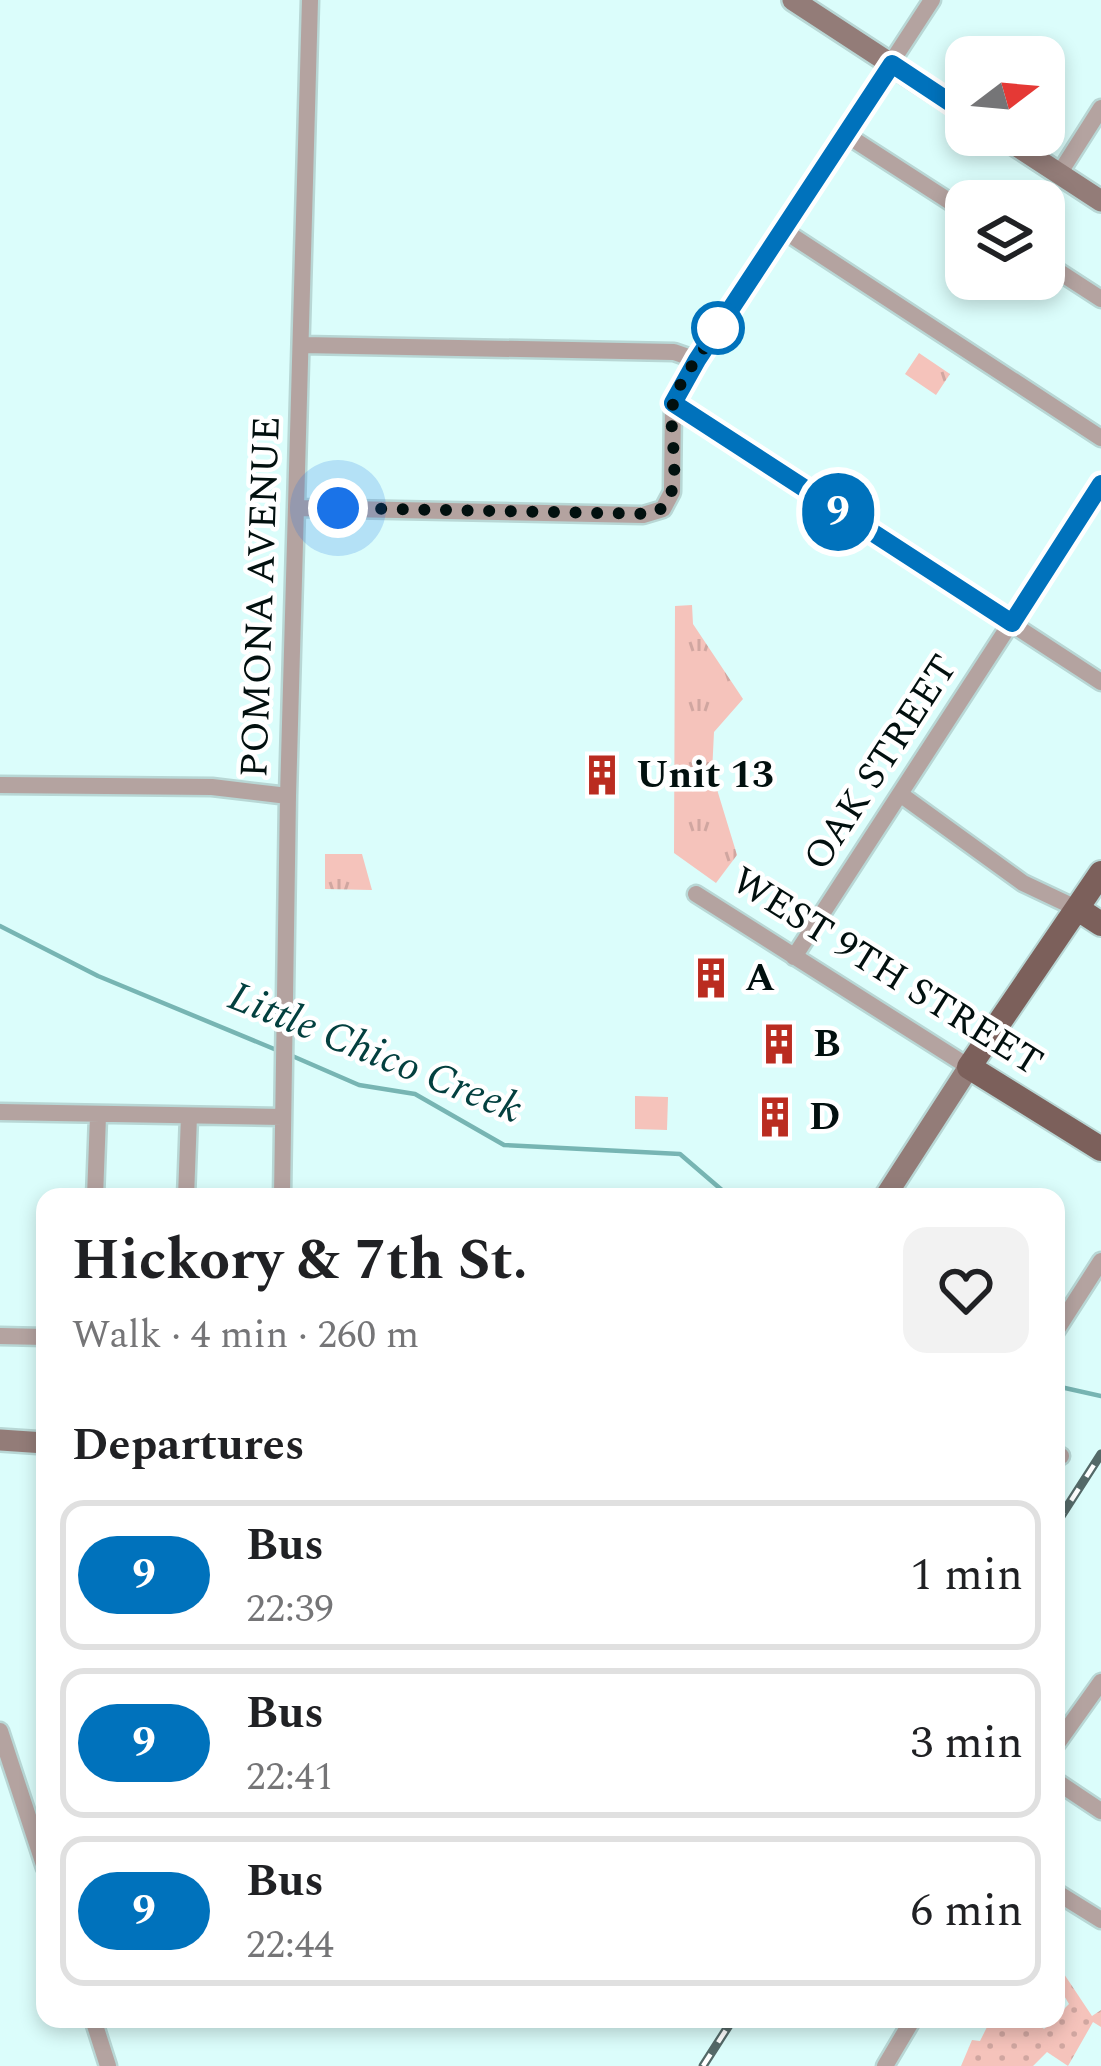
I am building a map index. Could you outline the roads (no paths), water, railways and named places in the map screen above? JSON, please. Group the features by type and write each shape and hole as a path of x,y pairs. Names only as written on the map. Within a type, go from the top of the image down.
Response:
{"main road":[{"path":"969,1067 1101,873"},
{"path":"1078,909 1101,924"},
{"name":"WEST 9TH STREET","path":"969,1067 1101,1149"}],"street":[{"name":"POMONA AVENUE","path":"282,1188 310,0"},
{"path":"794,0 945,99"},
{"path":"297,508 643,515 663,509 672,492 673,403 932,0"},
{"path":"1059,174 1101,108"},
{"path":"845,134 945,198"},
{"path":"1032,156 1101,202"},
{"path":"783,230 1101,438"},
{"path":"1065,276 1101,299"},
{"path":"303,345 674,352 697,360"},
{"path":"673,403 1101,682"},
{"name":"OAK STREET","path":"794,957 1101,484"},
{"path":"0,785 212,787 288,796"},
{"path":"900,794 1023,883 1078,909"},
{"name":"WEST 9TH STREET","path":"696,894 969,1067"},
{"path":"891,1188 969,1067"},
{"path":"0,1112 282,1117"},
{"path":"95,1188 98,1116"},
{"path":"186,1188 189,1116"},
{"path":"1065,1317 1101,1261"},
{"path":"0,1336 36,1336"},
{"path":"0,1440 36,1442"},
{"path":"1065,1732 1101,1682"},
{"path":"0,1731 36,1841"},
{"path":"1065,1787 1101,1811"},
{"path":"1065,1898 1101,1920"},
{"path":"96,2028 108,2066"},
{"path":"885,2066 908,2028"}],"waterway":[{"name":"Little Chico Creek","path":"0,926 98,976 279,1051"},
{"name":"Little Chico Creek","path":"290,1055 359,1085 415,1094 504,1145 680,1154 720,1188"},
{"name":"Little Chico Creek","path":"1065,1388 1101,1396"}],"railway":[{"path":"1065,1510 1101,1454"},
{"path":"703,2066 727,2028"}],"place":[{"name":"Unit 13","path":"602,775"},
{"name":"A","path":"711,978"},
{"name":"B","path":"779,1044"},
{"name":"D","path":"775,1117"}]}
